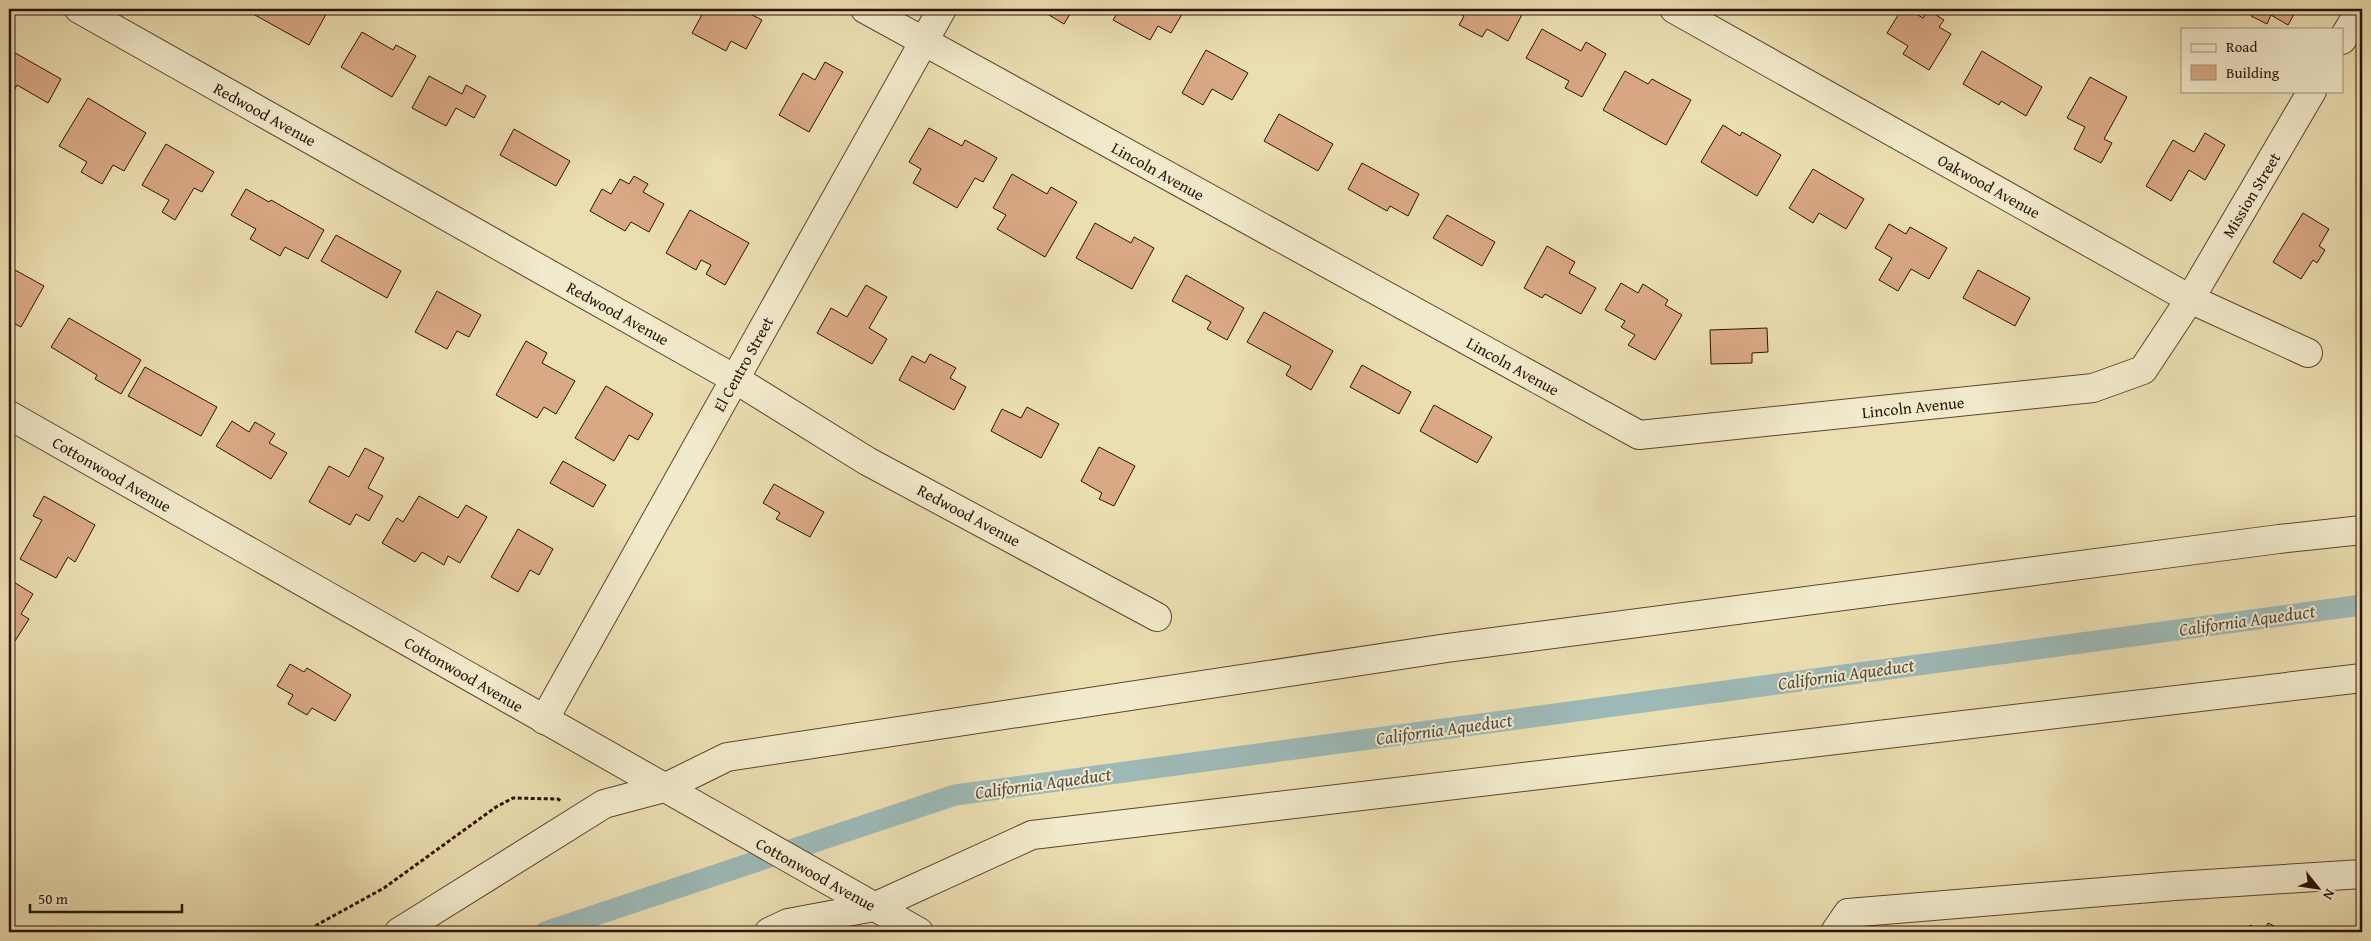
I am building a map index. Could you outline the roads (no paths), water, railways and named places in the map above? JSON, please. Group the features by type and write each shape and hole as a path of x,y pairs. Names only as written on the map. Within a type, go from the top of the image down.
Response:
{"street":[{"name":"Redwood Avenue","path":"79,9 735,379 867,461 1157,617"},
{"name":"Lincoln Avenue","path":"865,9 1639,436 2093,388 2143,370 2190,299"},
{"name":"El Centro Street","path":"544,720 942,9"},
{"name":"Oakwood Avenue","path":"1674,9 2190,299 2308,353"},
{"path":"2344,37 2361,9"},
{"name":"Mission Street","path":"2190,299 2311,92"},
{"name":"Cottonwood Avenue","path":"9,416 919,932"},
{"path":"400,932 604,804 664,788 727,757 1447,648 2270,540 2362,530"},
{"path":"769,932 788,924 874,907 1032,835 2362,678"},
{"path":"1835,932 1848,914 2165,887 2362,874"}],"waterway":[{"name":"California Aqueduct","path":"545,932 955,795 2362,605"}]}
